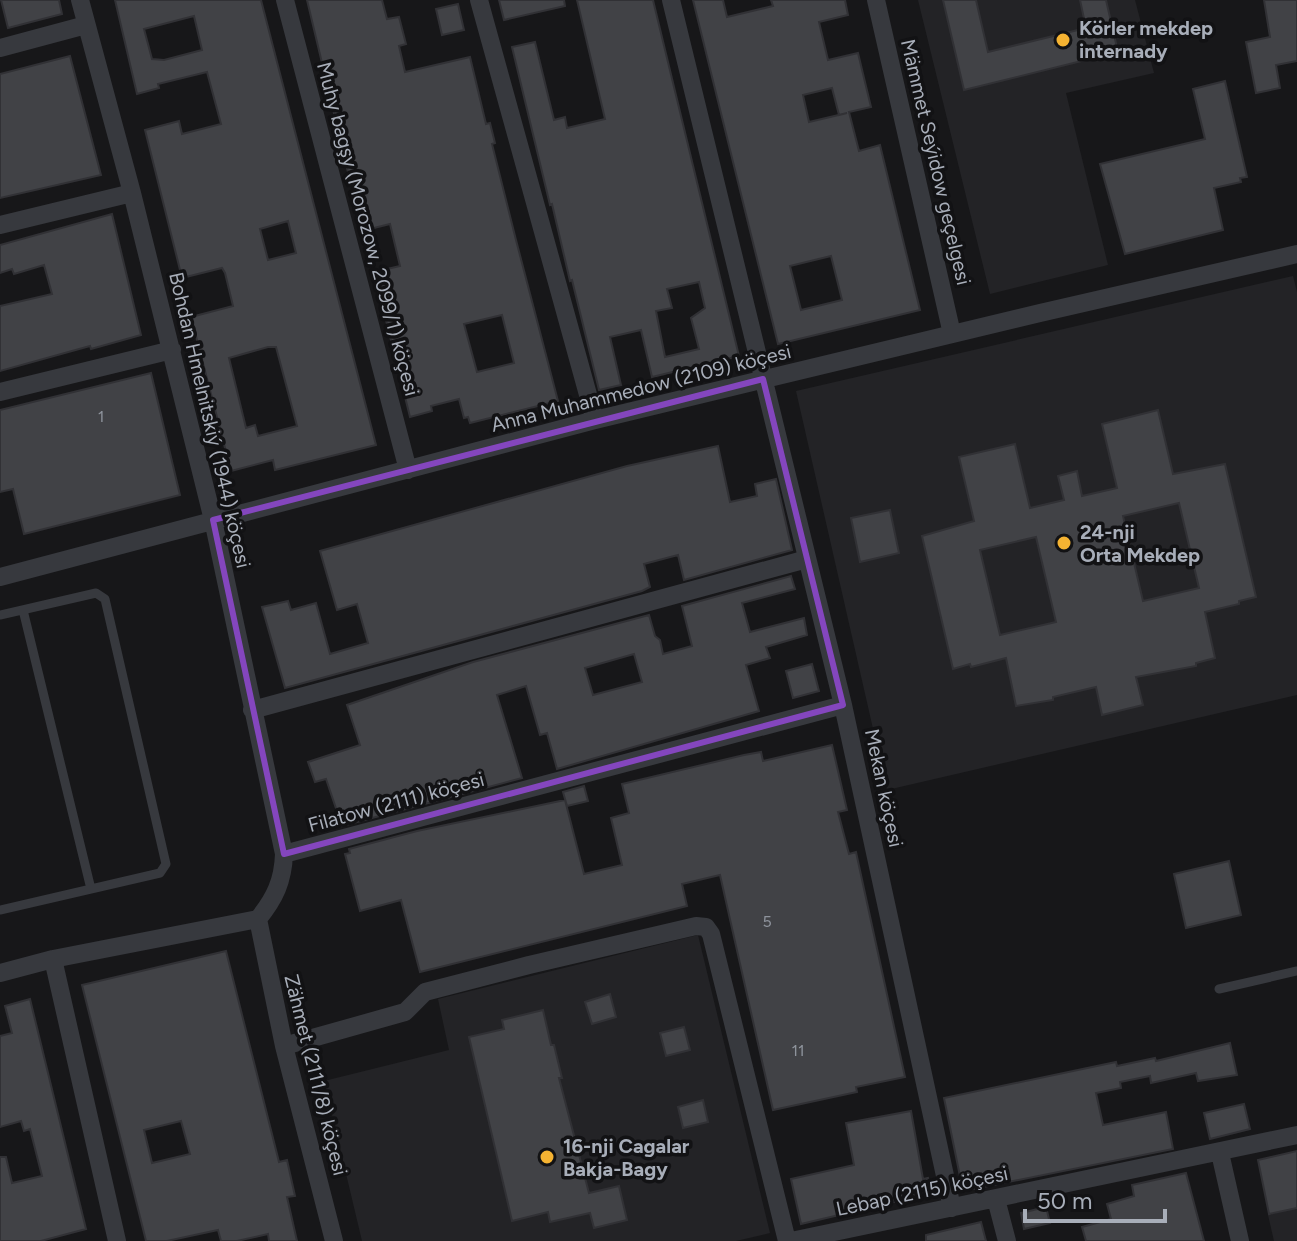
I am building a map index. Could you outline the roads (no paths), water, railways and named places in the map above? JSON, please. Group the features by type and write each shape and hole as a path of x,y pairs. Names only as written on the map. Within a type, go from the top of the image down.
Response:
{"street":[{"name":"Bohdan Hmelnitskiý (1944) köçesi","path":"80,0 132,193 213,520 284,854"},
{"name":"Muhy bagşy (Morozow, 2099/1) köçesi","path":"285,0 408,470"},
{"path":"479,0 595,420"},
{"name":"Mekan köçesi","path":"671,0 843,705 952,1208"},
{"name":"Mämmet Seýidow geçelgesi","path":"876,0 952,334"},
{"path":"0,48 86,25"},
{"path":"0,225 132,193"},
{"name":"Anna Muhammedow (2109) köçesi","path":"0,577 595,420 1297,254"},
{"path":"0,392 172,350"},
{"path":"252,710 807,559"},
{"name":"Filatow (2111) köçesi","path":"284,854 843,705"},
{"path":"0,973 53,959 258,919 274,900 283,876 284,854"},
{"name":"Zähmet (2111/8) köçesi","path":"258,919 284,1046 334,1241"},
{"path":"284,1046 405,1012 425,992 650,936 696,926 706,927 711,934 789,1241"},
{"path":"53,959 117,1241"},
{"name":"Lebap (2115) köçesi","path":"789,1241 1297,1135"},
{"path":"1220,1153 1240,1241"},
{"path":"996,1199 1007,1241"}],"lane":[{"path":"0,615 96,593 105,599 166,864 160,873 0,910"},
{"path":"23,610 91,889"},
{"path":"1219,989 1297,971"}],"place":[{"name":"Körler mekdep internady","path":"1063,40"},
{"name":"24-nji Orta Mekdep","path":"1064,543"},
{"name":"16-nji Cagalar Bakja-Bagy","path":"547,1157"}]}
